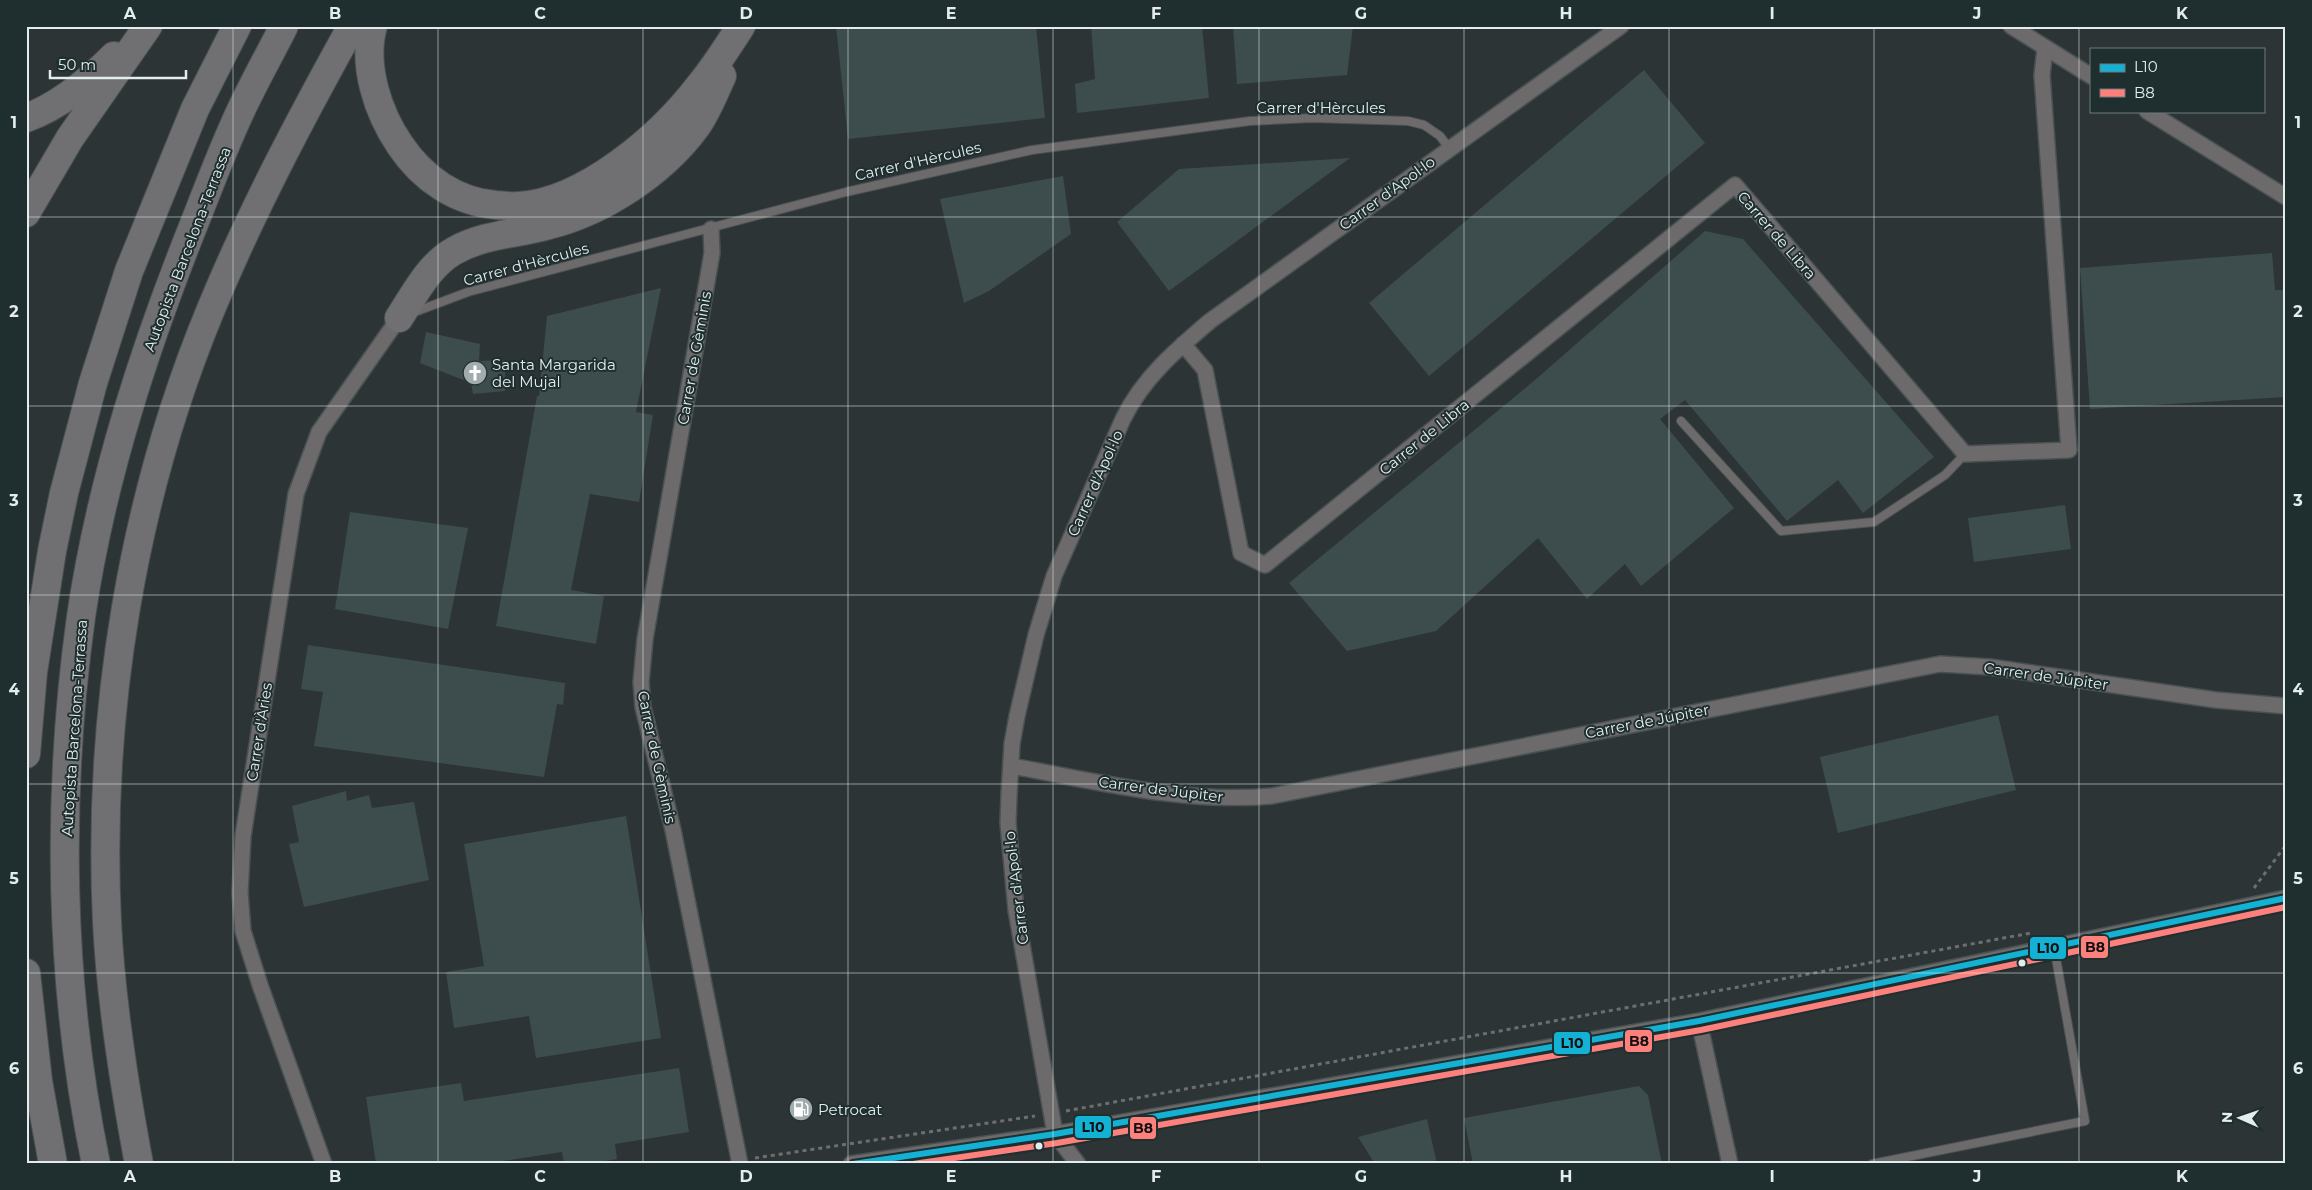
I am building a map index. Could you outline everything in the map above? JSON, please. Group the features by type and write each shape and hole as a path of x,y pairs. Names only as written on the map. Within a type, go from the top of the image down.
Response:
{"highway":[{"path":"26,118 56,104 99,71 143,26"},
{"path":"26,212 70,138 148,26"},
{"path":"26,754 33,672 52,551 64,493 93,383 136,253 195,109 236,26"},
{"name":"Autopista Barcelona-Terrassa","path":"96,1164 87,1122 71,997 66,922 65,848 69,745 82,616 108,485 134,392 171,281 236,121 284,26"},
{"path":"139,1164 111,981 107,921 107,805 114,697 140,536 158,464 206,320 235,253 309,104 352,26"},
{"path":"374,26 371,62 376,92 385,119 410,160 428,177 450,192 481,204 519,206 552,200 584,187 630,154 672,117 700,85 742,26"},
{"path":"399,318 428,274 453,252 480,239 576,218 620,195 670,157 696,126 730,59 742,26"},
{"path":"107,805 129,1048 139,1106 153,1164"},
{"path":"26,973 38,1082 52,1164"},
{"path":"26,1044 38,1082"}],"street":[{"name":"Carrer d'Apol·lo","path":"1054,1134 1016,910 1008,823 1014,735 1024,684 1054,576 1134,398 1183,344 1210,321 1620,26"},
{"path":"2011,26 2090,75"},
{"path":"1965,454 2069,450 2042,75 2045,48"},
{"path":"2149,112 2286,197"},
{"name":"Carrer de Libra","path":"1183,344 1205,370 1241,553 1265,565 1735,185 1965,454"},
{"name":"Carrer de Gèminis","path":"711,229 712,253 643,653 641,682 643,707 673,830 698,947 740,1162"},
{"name":"Carrer d'Àries","path":"324,1164 260,985 243,931 240,893 244,836 296,494 319,432 399,318"},
{"name":"Carrer de Júpiter","path":"1011,766 1186,795 1232,798 1272,796 1940,664 1990,667 2216,700 2286,706"},
{"path":"851,1164 1054,1134 1699,1021 2286,898"},
{"path":"1699,1021 1730,1164"},
{"path":"1054,1134 1078,1164"}],"lane":[{"name":"Carrer d'Hèrcules","path":"399,318 468,292 846,192 1023,152 1250,121 1332,118 1408,121 1424,125 1440,136 1449,148"},
{"path":"1681,421 1781,531 1874,522 1945,475 1965,454"},
{"path":"1872,1164 2085,1122 2054,948"}],"path":[{"path":"2251,892 2286,845"},
{"path":"740,1162 1051,1113 2036,932"}],"building":[{"path":"836,26 1036,26 1045,118 848,139"},
{"path":"1091,26 1202,26 1209,98 1077,113 1075,84 1095,79"},
{"path":"1233,26 1353,26 1347,75 1237,84"},
{"path":"1644,70 1705,143 1429,376 1369,303"},
{"path":"1350,158 1169,291 1117,222 1179,169"},
{"path":"1063,176 1071,234 989,291 964,303 940,199"},
{"path":"1705,231 1743,239 1934,457 1863,513 1838,480 1787,521 1685,400 1660,419 1734,508 1641,586 1625,564 1587,599 1538,538 1436,631 1347,651 1289,583 1535,380"},
{"path":"2272,253 2275,290 2286,290 2286,397 2090,409 2080,268"},
{"path":"661,288 636,412 653,415 639,502 590,494 571,590 604,596 596,644 496,626 537,396 539,396 547,316"},
{"name":"Santa Margarida del Mujal","path":"426,332 480,344 479,361 505,360 505,391 473,394 471,383 420,363"},
{"path":"2065,505 2071,549 1974,562 1968,518"},
{"path":"350,512 468,528 448,629 335,609"},
{"path":"308,645 565,683 563,705 557,704 544,777 314,746 323,692 301,689"},
{"path":"1998,715 2016,790 1838,833 1820,757"},
{"path":"346,791 347,801 369,795 372,808 414,802 429,880 304,907 289,844 299,842 292,806"},
{"path":"626,816 661,1038 536,1058 529,1016 454,1028 446,972 484,966 464,844"},
{"path":"679,1068 689,1132 615,1144 617,1159 588,1164 564,1164 562,1152 484,1164 376,1164 366,1097 461,1083 464,1101"},
{"path":"1639,1086 1648,1095 1662,1164 1473,1164 1464,1118"},
{"path":"1427,1119 1437,1164 1375,1164 1358,1137"}],"transit line":[{"name":"L10","path":"853,1164 1055,1134 1699,1021 2286,898"},
{"name":"B8","path":"913,1164 1057,1143 1701,1030 2286,907"}],"place":[{"name":"Santa Margarida del Mujal","path":"475,373"},
{"name":"Petrocat","path":"801,1109"}]}
